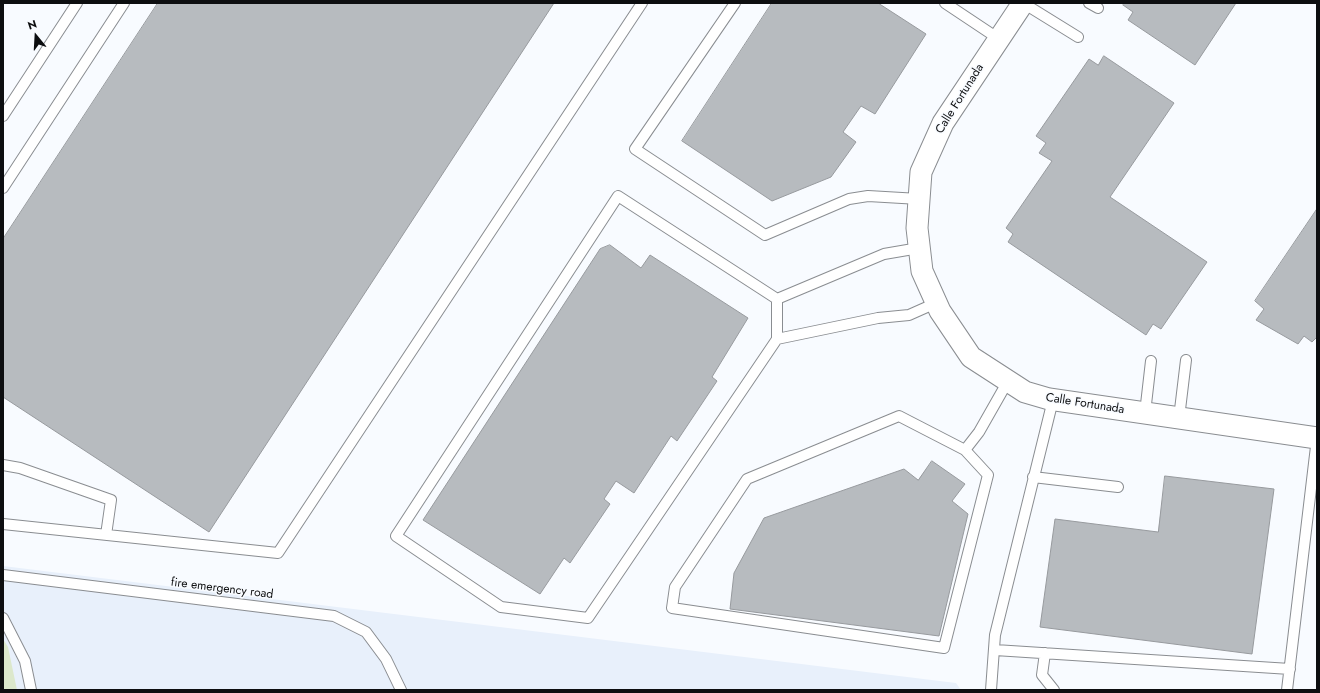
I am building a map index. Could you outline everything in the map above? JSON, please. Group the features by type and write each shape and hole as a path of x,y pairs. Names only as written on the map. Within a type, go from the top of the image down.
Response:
{"street":[{"name":"Calle Fortunada","path":"1023,3 942,123 921,172 918,228 922,271 936,303 971,357 1025,392 1053,400 1317,438"}],"lane":[{"path":"3,116 77,3"},
{"path":"3,188 124,3"},
{"path":"3,524 278,553 642,3"},
{"path":"735,3 635,149 765,235 849,199 868,196 919,199"},
{"path":"945,3 999,38"},
{"path":"1023,3 1078,37"},
{"path":"618,196 777,299 777,339 588,618 501,607 396,536 618,196"},
{"path":"777,299 884,254 920,248"},
{"path":"777,339 878,318 909,315 936,303"},
{"path":"1179,418 1186,360"},
{"path":"1145,413 1151,361"},
{"path":"965,450 979,432 1008,381"},
{"path":"991,690 995,635 1053,400"},
{"path":"899,416 965,450 988,475 944,648 672,608 675,587 748,479 899,416"},
{"path":"1287,690 1317,438"},
{"path":"3,465 20,468 111,500 106,535"},
{"path":"1033,477 1118,487"},
{"name":"fire emergency road","path":"3,575 334,616 366,632 386,660 401,690"},
{"path":"3,618 25,661 31,690"},
{"path":"994,650 1290,669"},
{"path":"1045,653 1042,675 1054,690"}],"shaded area":[{"path":"3,566 956,683 961,690 3,690"}],"green space":[{"path":"3,639 8,647 17,690 3,690"}],"building":[{"path":"158,3 554,3 209,532 3,397 3,239"},
{"path":"772,3 878,3 926,34 875,114 861,106 843,132 856,142 831,177 772,201 682,141"},
{"path":"1125,3 1236,3 1195,65 1128,20 1133,12 1123,5"},
{"path":"1104,56 1174,103 1110,197 1207,262 1161,329 1153,324 1146,335 1008,242 1013,234 1006,228 1052,161 1039,153 1046,143 1036,136 1089,59 1098,65"},
{"path":"1317,209 1317,337 1312,342 1304,336 1298,344 1256,320 1264,309 1255,301"},
{"path":"610,245 641,268 650,255 748,318 712,377 717,381 677,441 671,436 634,493 616,481 604,499 610,504 570,563 564,558 540,594 423,520 600,249"},
{"path":"932,461 965,484 952,501 968,514 939,636 730,609 734,573 764,518 904,469 918,480"},
{"path":"1165,476 1274,489 1252,654 1040,627 1055,519 1158,532"}]}
